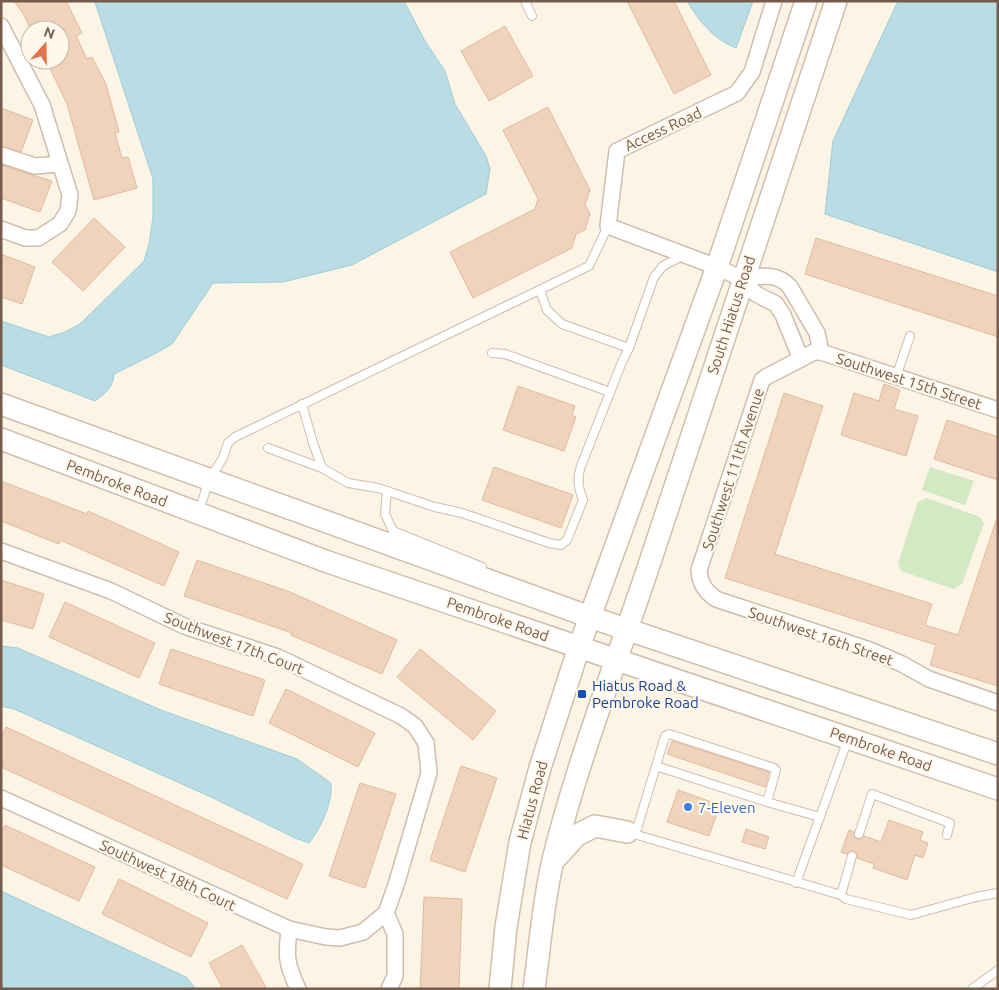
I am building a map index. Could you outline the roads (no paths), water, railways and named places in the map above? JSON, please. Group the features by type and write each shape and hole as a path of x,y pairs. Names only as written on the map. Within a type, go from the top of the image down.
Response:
{"main road":[{"name":"South Hiatus Road","path":"590,617 717,267 806,1"},
{"name":"South Hiatus Road","path":"628,629 742,278 836,1"},
{"path":"1,404 590,617 998,754"},
{"name":"Pembroke Road","path":"1,439 328,562 998,789"},
{"name":"Hiatus Road","path":"500,989 506,926 520,842 540,768 590,617"},
{"path":"534,989 552,862 573,786 628,629"},
{"path":"552,862 577,835 595,826 631,833"}],"street":[{"name":"Access Road","path":"608,226 617,151 737,93 752,72 774,1"},
{"path":"1,26 42,105 70,195 68,211 60,224 38,238 25,238 1,229"},
{"path":"1,155 35,166 60,164"},
{"path":"608,226 742,278 756,294 776,304 812,354"},
{"name":"Southwest 15th Street","path":"742,278 769,275 785,282 790,287 817,334 812,354 896,377 998,410"},
{"name":"Southwest 111th Avenue","path":"703,587 700,580 700,570 762,380 812,354"},
{"name":"Southwest 17th Court","path":"1,551 111,591 184,626 278,657 401,716 414,726 426,743 429,773 386,913"},
{"name":"Southwest 16th Street","path":"703,587 716,600 870,650 902,664 929,680 998,703"},
{"name":"Southwest 18th Court","path":"1,798 288,929 340,938 363,932 386,913"},
{"path":"386,913 396,934 395,976 389,989"},
{"path":"288,929 286,953 288,965 298,989"}],"lane":[{"path":"525,1 532,16"},
{"path":"198,513 209,480 223,458 228,443 235,437 589,266 608,226"},
{"path":"268,448 322,468 348,483 378,488 435,508 462,513 549,544 561,545 568,540 583,500 578,488 578,474 629,348 654,277 663,266 684,255"},
{"path":"540,290 547,310 562,324 629,348"},
{"path":"896,377 910,336"},
{"path":"492,353 505,354 610,392"},
{"path":"302,404 312,443 322,468"},
{"path":"387,491 385,514 393,531 485,569 492,580"},
{"path":"767,802 776,770 774,768 669,734 665,736 631,833 841,895 846,899 911,915 976,897 998,893"},
{"path":"796,883 848,738"},
{"path":"656,766 820,817"},
{"path":"860,834 872,794 950,822 947,835"},
{"path":"841,895 852,856"},
{"path":"972,989 998,970"}],"water":[{"path":"93,1 404,1 425,41 445,71 455,104 486,156 490,169 486,194 352,265 283,282 213,283 172,344 114,374 108,389 95,401 1,365 1,321 49,337 65,332 80,324 144,261 149,244 153,217 153,179 96,5"},
{"path":"687,1 753,1 736,48 720,40 707,29"},
{"path":"898,1 998,1 998,272 825,214 833,141"},
{"path":"1,646 18,648 161,710 297,759 331,783 328,806 318,830 309,843 295,838 211,797 14,709 1,706"},
{"path":"1,891 186,977 196,989 1,989"}],"place":[{"name":"Hiatus Road & Pembroke Road","path":"582,694"},
{"name":"7-Eleven","path":"688,807"}]}
